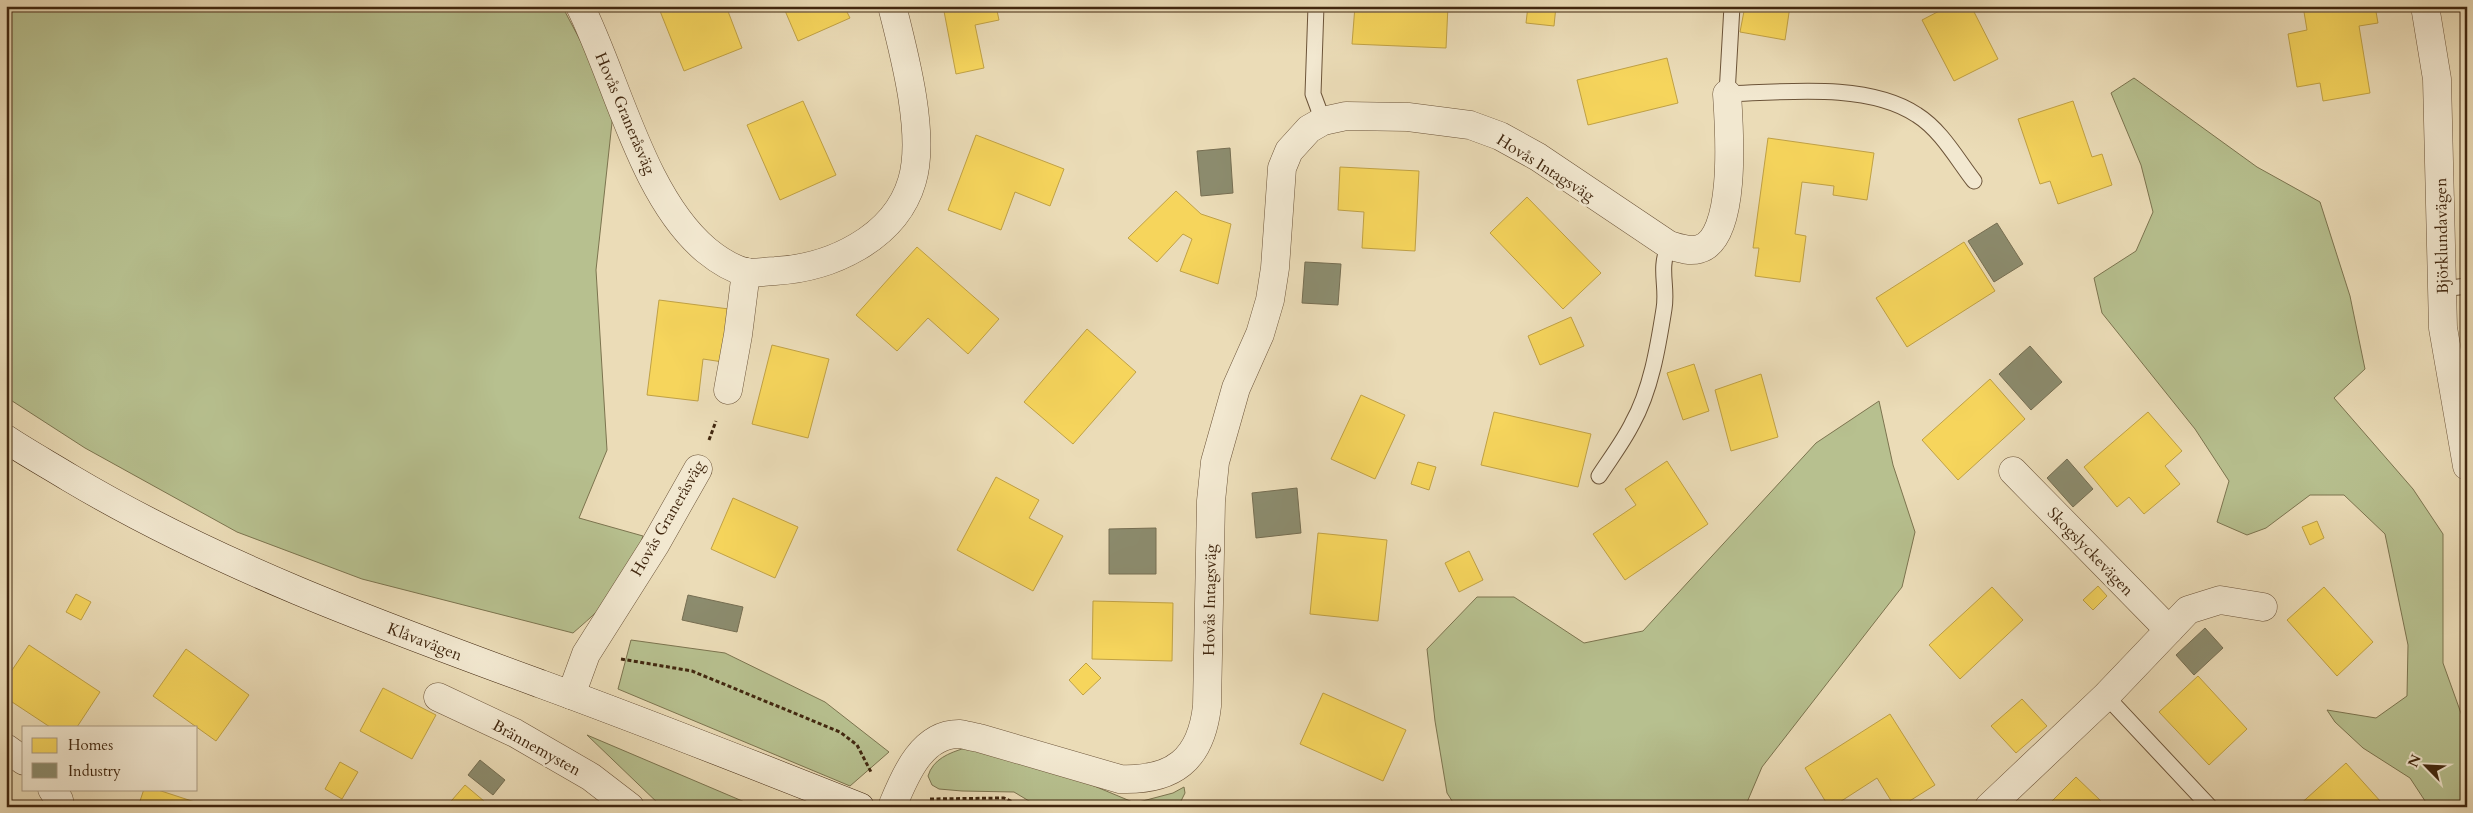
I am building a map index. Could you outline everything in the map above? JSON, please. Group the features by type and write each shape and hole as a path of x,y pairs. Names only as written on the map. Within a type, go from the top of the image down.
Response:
{"street":[{"name":"Hovås Graneråsväg","path":"580,6 592,31 638,147 669,207 691,236 717,259 746,272 794,270 837,257 878,233 890,220 902,202 912,181 916,128 913,100 892,6"},
{"name":"Björklundavägen","path":"2425,6 2437,79 2454,287 2443,328 2467,466"},
{"name":"Hovås Intagsväg","path":"896,797 914,761 928,746 958,734 979,738 1120,779 1140,780 1172,770 1198,744 1204,728 1206,706 1211,501 1214,462 1236,388 1260,334 1270,300 1275,268 1282,168 1289,151 1308,129 1323,121 1346,116 1380,115 1470,125 1500,136 1538,157 1669,245 1684,250 1701,249 1714,237 1722,222 1731,158 1727,94"},
{"path":"728,390 738,335 746,272"},
{"name":"Klåvavägen","path":"6,439 112,504 178,538 245,569 417,639 571,695 860,807"},
{"name":"Hovås Graneråsväg","path":"571,695 586,654 655,545 698,469"},
{"name":"Skogslyckevägen","path":"2013,471 2170,630"},
{"path":"1989,807 2106,696 2188,610 2220,600 2263,606"},
{"name":"Brännemysten","path":"438,697 524,738 591,777 630,807"},
{"path":"6,748 22,760"},
{"path":"53,790 59,800 60,807"}],"lane":[{"path":"1316,6 1312,94 1323,121"},
{"name":"Hovås Intagsväg","path":"1727,94 1732,6"},
{"path":"1727,94 1839,92 1867,96 1892,104 1917,114 1934,128 1974,181"},
{"path":"1599,476 1632,424 1642,403 1664,307 1663,258 1669,245"},
{"path":"2106,696 2210,807"}],"path":[{"name":"Hovås Graneråsväg","path":"698,469 728,390"},
{"path":"586,654 692,671 840,732 857,745 874,778 896,797 930,799 1004,798 1023,807"}],"green space":[{"path":"6,6 562,6 614,104 596,270 607,450 579,518 643,536 637,553 623,580 598,611 573,633 362,579 237,532 85,448 6,397"},
{"path":"2134,78 2257,167 2320,202 2350,296 2365,369 2334,398 2413,489 2443,534 2443,663 2467,730 2467,807 2429,807 2410,778 2363,748 2335,722 2327,710 2376,718 2407,696 2408,645 2385,534 2344,495 2310,495 2266,528 2247,535 2217,522 2229,481 2195,429 2102,313 2094,278 2136,251 2153,212 2141,165 2111,93"},
{"path":"1879,401 1893,465 1915,532 1902,587 1762,767 1745,807 1456,807 1447,793 1435,721 1427,649 1477,597 1514,597 1584,643 1643,631 1816,443"},
{"path":"631,640 725,653 825,702 889,752 850,786 618,689"},
{"path":"587,735 747,803 756,807 662,807"},
{"path":"965,748 1087,783 1135,803 1173,793 1184,787 1185,793 1178,807 1039,807 1014,792 962,791 939,789 932,785 928,776 934,765 942,758"}],"building: Homes":[{"path":"658,6 726,6 742,48 684,71"},
{"path":"783,6 844,6 850,18 798,41"},
{"path":"943,6 996,6 999,20 975,25 984,68 956,74"},
{"path":"1355,6 1448,6 1446,48 1352,44"},
{"path":"1528,6 1556,6 1554,26 1526,23"},
{"path":"1745,6 1790,6 1785,40 1740,32"},
{"path":"1821,6 1854,6 1853,11"},
{"path":"1949,6 1971,6 1998,59 1954,81 1922,20"},
{"path":"2303,6 2375,6 2378,23 2359,26 2370,93 2323,101 2320,83 2297,87 2288,34 2307,30"},
{"path":"1667,58 1678,103 1588,125 1577,80"},
{"path":"803,101 836,175 780,200 747,125"},
{"path":"2073,101 2092,157 2102,154 2112,185 2058,204 2050,181 2040,184 2018,119"},
{"path":"976,135 1064,169 1050,206 1015,192 1001,230 948,210"},
{"path":"1768,138 1874,153 1867,200 1833,195 1834,186 1802,182 1795,234 1806,236 1800,282 1755,276 1759,248 1753,248"},
{"path":"1340,167 1419,171 1415,251 1362,248 1364,212 1338,210"},
{"path":"1176,191 1201,214 1231,224 1218,284 1180,271 1192,239 1183,234 1157,262 1128,238"},
{"path":"1527,197 1601,273 1563,309 1490,233"},
{"path":"1964,242 1995,291 1907,347 1876,298"},
{"path":"917,247 999,319 968,354 928,318 897,351 856,315"},
{"path":"659,300 729,309 723,362 703,359 698,401 647,395"},
{"path":"1571,317 1584,346 1540,365 1528,336"},
{"path":"1087,329 1136,372 1073,444 1024,402"},
{"path":"772,345 829,359 808,438 752,424"},
{"path":"1694,364 1709,411 1683,420 1667,373"},
{"path":"1761,374 1778,437 1731,451 1715,390"},
{"path":"1990,379 2025,419 1958,480 1922,440"},
{"path":"1361,395 1405,415 1375,479 1331,459"},
{"path":"1494,412 1591,434 1578,487 1481,465"},
{"path":"2148,412 2182,451 2165,466 2180,484 2144,514 2129,497 2117,507 2084,467"},
{"path":"1667,461 1708,524 1625,580 1593,534 1636,505 1625,489"},
{"path":"1418,462 1436,467 1429,490 1411,484"},
{"path":"996,477 1039,500 1029,518 1063,536 1033,591 957,550"},
{"path":"733,498 798,527 775,578 711,549"},
{"path":"2317,521 2324,538 2310,545 2302,527"},
{"path":"1318,533 1387,540 1378,621 1310,614"},
{"path":"1469,551 1483,580 1459,592 1445,563"},
{"path":"2098,586 2107,596 2093,610 2083,600"},
{"path":"1992,587 2023,620 1960,679 1929,645"},
{"path":"2324,587 2373,642 2337,676 2287,620"},
{"path":"76,594 91,602 81,620 66,612"},
{"path":"1093,601 1173,603 1172,661 1092,659"},
{"path":"29,645 100,692 78,726 48,726 6,698 6,679"},
{"path":"186,649 249,695 216,741 198,728 198,726 195,726 153,696"},
{"path":"1086,663 1101,678 1083,695 1069,680"},
{"path":"2198,676 2247,729 2209,765 2159,712"},
{"path":"383,688 436,715 412,759 360,731"},
{"path":"1323,693 1406,730 1383,781 1300,744"},
{"path":"2022,699 2047,726 2016,753 1991,726"},
{"path":"1890,714 1935,785 1900,807 1895,807 1877,778 1832,807 1829,807 1805,768"},
{"path":"340,762 358,772 342,799 325,789"},
{"path":"2346,763 2381,802 2376,807 2297,807"},
{"path":"2076,777 2101,801 2095,807 2046,807"},
{"path":"465,785 491,807 446,807"},
{"path":"144,790 158,790 201,804 200,807 138,807"}],"building: Industry":[{"path":"1230,148 1233,193 1201,196 1197,151"},
{"path":"1997,223 2023,264 1994,282 1968,241"},
{"path":"1305,262 1341,264 1338,305 1302,303"},
{"path":"2030,346 2062,382 2031,410 1999,374"},
{"path":"2067,459 2093,489 2073,507 2047,478"},
{"path":"1297,488 1301,533 1256,538 1252,493"},
{"path":"1156,528 1156,574 1109,574 1109,529"},
{"path":"688,595 743,607 737,632 682,620"},
{"path":"2205,628 2223,648 2194,675 2176,655"},
{"path":"480,760 505,780 493,795 468,775"}]}
